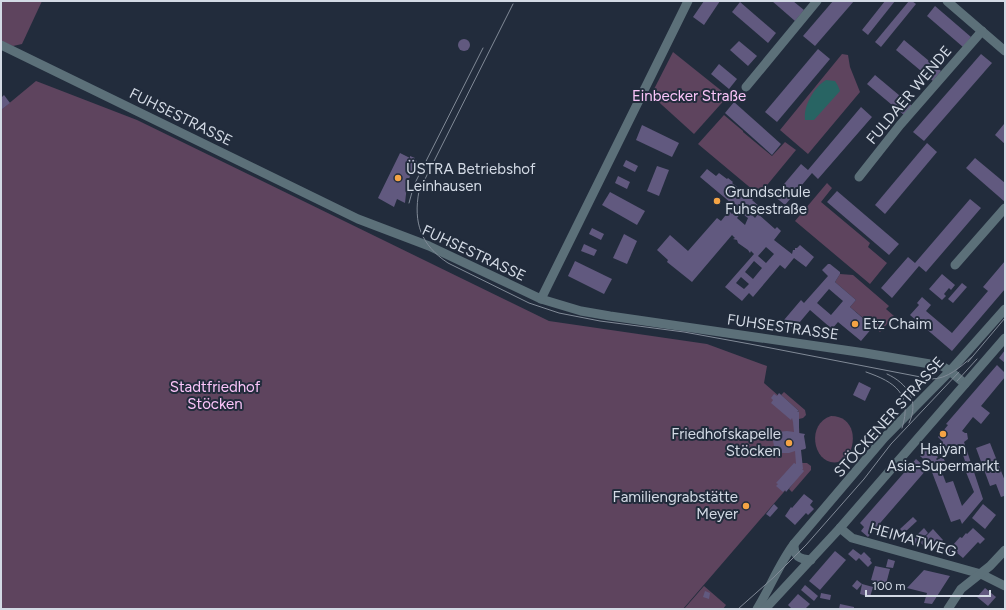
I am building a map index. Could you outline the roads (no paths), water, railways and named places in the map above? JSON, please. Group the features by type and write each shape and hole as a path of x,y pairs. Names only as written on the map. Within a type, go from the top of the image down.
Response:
{"street":[{"path":"541,299 688,1"},
{"path":"746,87 817,1"},
{"path":"947,1 1005,51"},
{"name":"FULDAER WENDE","path":"858,177 905,119 982,31"},
{"name":"FUHSESTRASSE","path":"1,45 358,219 429,246 541,299 581,311 865,353 942,366 965,384"},
{"path":"955,265 1005,208"},
{"name":"STÖCKENER STRASSE","path":"757,609 770,589 781,563 794,544 884,438 950,371 1005,309"},
{"path":"765,609 840,528 1005,338"},
{"name":"HEIMATWEG","path":"840,528 852,538 981,574 1005,586"},
{"path":"794,544 796,555 800,558 811,560"},
{"path":"948,609 961,589 981,574 1005,550"}],"tram line":[{"path":"513,4 419,191 417,213 421,232 431,249 448,263 529,303 559,313 600,321 684,332 931,379 948,375 972,357"},
{"path":"409,203 414,185 483,48"},
{"path":"968,362 1005,318"},
{"path":"957,381 977,359"},
{"path":"866,372 885,380 899,391 905,406 905,416 902,428"},
{"path":"738,609 774,577 806,545 864,479 891,444 959,372"},
{"path":"887,374 900,382 910,394 913,407 909,423"}],"place":[{"name":"ÜSTRA Betriebshof Leinhausen","path":"398,178"},
{"name":"Grundschule Fuhsestraße","path":"717,201"},
{"name":"Etz Chaim","path":"855,324"},
{"name":"Haiyan Asia-Supermarkt","path":"943,434"},
{"name":"Friedhofskapelle Stöcken","path":"789,443"},
{"name":"Familiengrabstätte Meyer","path":"746,506"}],"park label":[{"name":"Einbecker Straße","path":"689,96"},
{"name":"Stadtfriedhof Stöcken","path":"215,396"}]}
